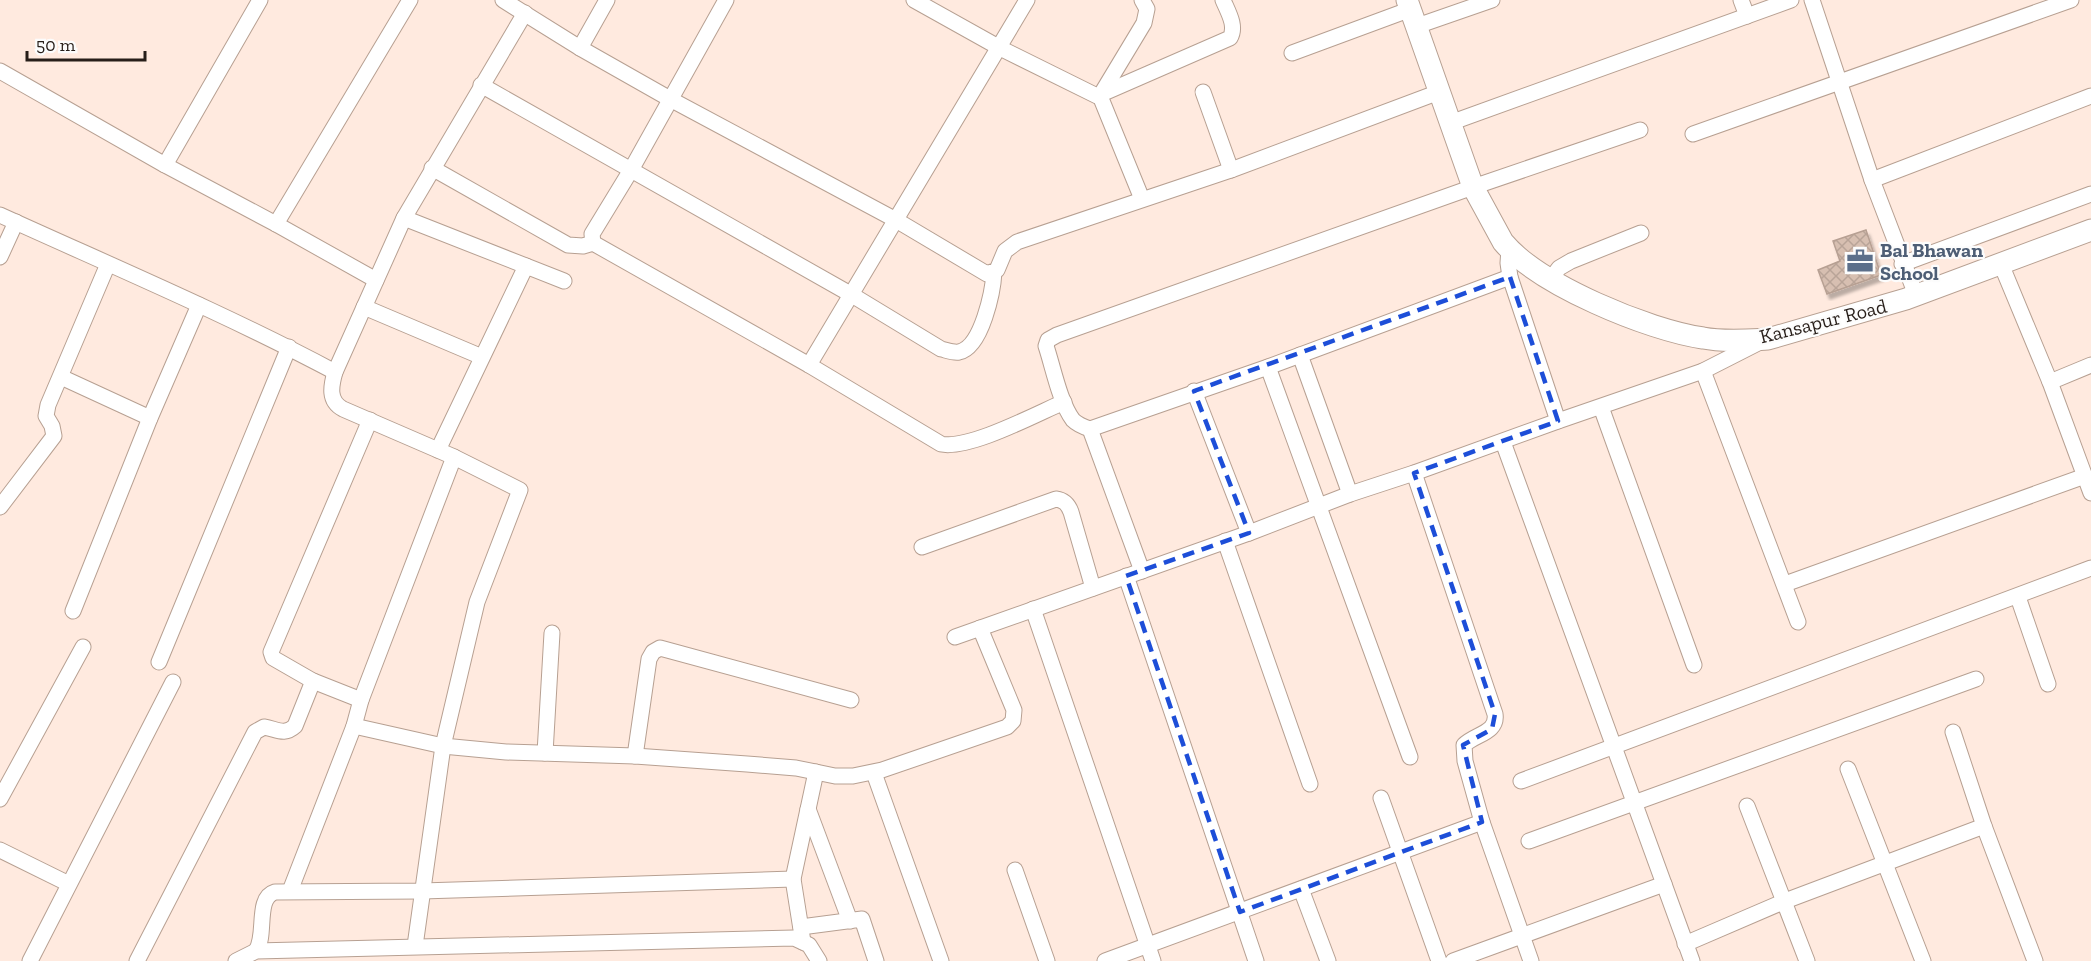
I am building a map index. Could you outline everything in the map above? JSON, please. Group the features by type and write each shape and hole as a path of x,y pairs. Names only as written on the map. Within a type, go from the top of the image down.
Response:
{"street":[{"path":"165,165 260,0"},
{"path":"276,224 410,0"},
{"path":"503,0 580,48 896,220 983,273 994,272"},
{"path":"580,48 608,0"},
{"path":"593,243 592,234 631,170 726,0"},
{"path":"914,0 1088,94 1100,96 1230,38 1232,23 1223,0"},
{"path":"809,365 1027,0"},
{"path":"1100,96 1144,23 1147,9 1142,0"},
{"path":"1292,53 1412,11 1492,0"},
{"path":"1741,0 1747,16"},
{"path":"1450,123 1791,0"},
{"path":"1812,0 1872,180 1902,264 1916,295"},
{"path":"1693,134 2071,0"},
{"name":"Kansapur Road","path":"1412,11 1473,187 1497,232 1509,249 1550,280 1581,296 1655,326 1703,338 1768,339 1815,327 1916,295 2090,234"},
{"path":"415,946 443,746 477,602 520,490 454,457 342,409 334,403 331,386 335,372 404,218 525,14"},
{"path":"0,71 165,165 376,280"},
{"path":"481,85 852,295 941,349 957,352 968,347 980,327 992,296 994,272 1005,250 1011,245 1232,170 1439,92"},
{"path":"1203,92 1232,170"},
{"path":"1100,96 1142,199"},
{"path":"1872,180 2091,96"},
{"path":"1510,278 1268,367 1090,429 1082,427 1072,419 1064,402 1046,346 1052,337 1640,130"},
{"path":"432,168 568,245 583,246 593,243 809,365 941,444 947,446 976,440 1064,402"},
{"path":"1902,264 2091,194"},
{"path":"0,214 200,305 289,347 335,372"},
{"path":"404,218 564,281"},
{"path":"0,257 16,222"},
{"path":"1550,280 1558,268 1571,261 1641,233"},
{"path":"1509,249 1510,278 1558,421"},
{"path":"0,507 54,436 52,426 45,414 108,264"},
{"path":"2001,264 2050,382 2091,493"},
{"path":"438,450 526,266"},
{"path":"73,611 150,418 200,305"},
{"path":"364,307 482,357"},
{"path":"955,637 1249,533 1350,494 1703,371 1768,339"},
{"path":"159,662 289,347"},
{"path":"1300,354 1350,494"},
{"path":"2050,382 2091,365"},
{"path":"1268,367 1410,758"},
{"path":"1703,371 1798,622"},
{"path":"61,377 150,418"},
{"path":"1194,392 1249,533"},
{"path":"1601,407 1694,665"},
{"path":"361,700 314,681 273,658 270,652 370,420"},
{"path":"1090,429 1142,571"},
{"path":"1503,442 1692,961"},
{"path":"290,891 454,457"},
{"path":"1414,473 1495,714 1495,723 1491,729 1471,739 1464,747 1465,761 1482,822 1531,961"},
{"path":"1785,584 2085,476"},
{"path":"922,547 1056,499 1068,506 1071,512 1093,588"},
{"path":"1225,541 1310,784"},
{"path":"1521,781 2091,568"},
{"path":"1126,576 1256,961"},
{"path":"2018,597 2048,684"},
{"path":"1033,609 1153,961"},
{"path":"354,726 443,746 506,752 634,756 796,768 835,776 874,773 1006,727 1012,721 1014,710 980,628"},
{"path":"545,753 552,633"},
{"path":"0,799 83,646"},
{"path":"634,756 649,659 660,648 851,700"},
{"path":"1530,841 1976,679"},
{"path":"137,961 255,732 264,727 281,732 290,731 295,726 314,681"},
{"path":"30,961 173,682"},
{"path":"1953,732 1984,826 2035,961"},
{"path":"1848,769 1923,961"},
{"path":"816,772 793,879 802,934 819,961"},
{"path":"874,773 941,961"},
{"path":"1381,798 1439,961"},
{"path":"1747,806 1807,961"},
{"path":"808,809 850,921"},
{"path":"1106,961 1482,822"},
{"path":"1686,944 1785,902 1984,826"},
{"path":"0,850 69,884"},
{"path":"1016,870 1047,961"},
{"path":"256,951 261,943 267,896 275,891 422,891 793,879"},
{"path":"1453,961 1664,884"},
{"path":"1301,889 1328,961"},
{"path":"236,961 256,951 794,938 862,919 876,961"}],"highlighted area":[{"path":"1510,277 1558,421 1414,473 1495,714 1492,729 1463,745 1482,822 1240,912 1126,576 1249,533 1194,391"}],"building":[{"path":"1866,230 1881,275 1827,294 1818,270 1840,261 1833,241"}],"place":[{"name":"Bal Bhawan School","path":"1860,261"}]}
